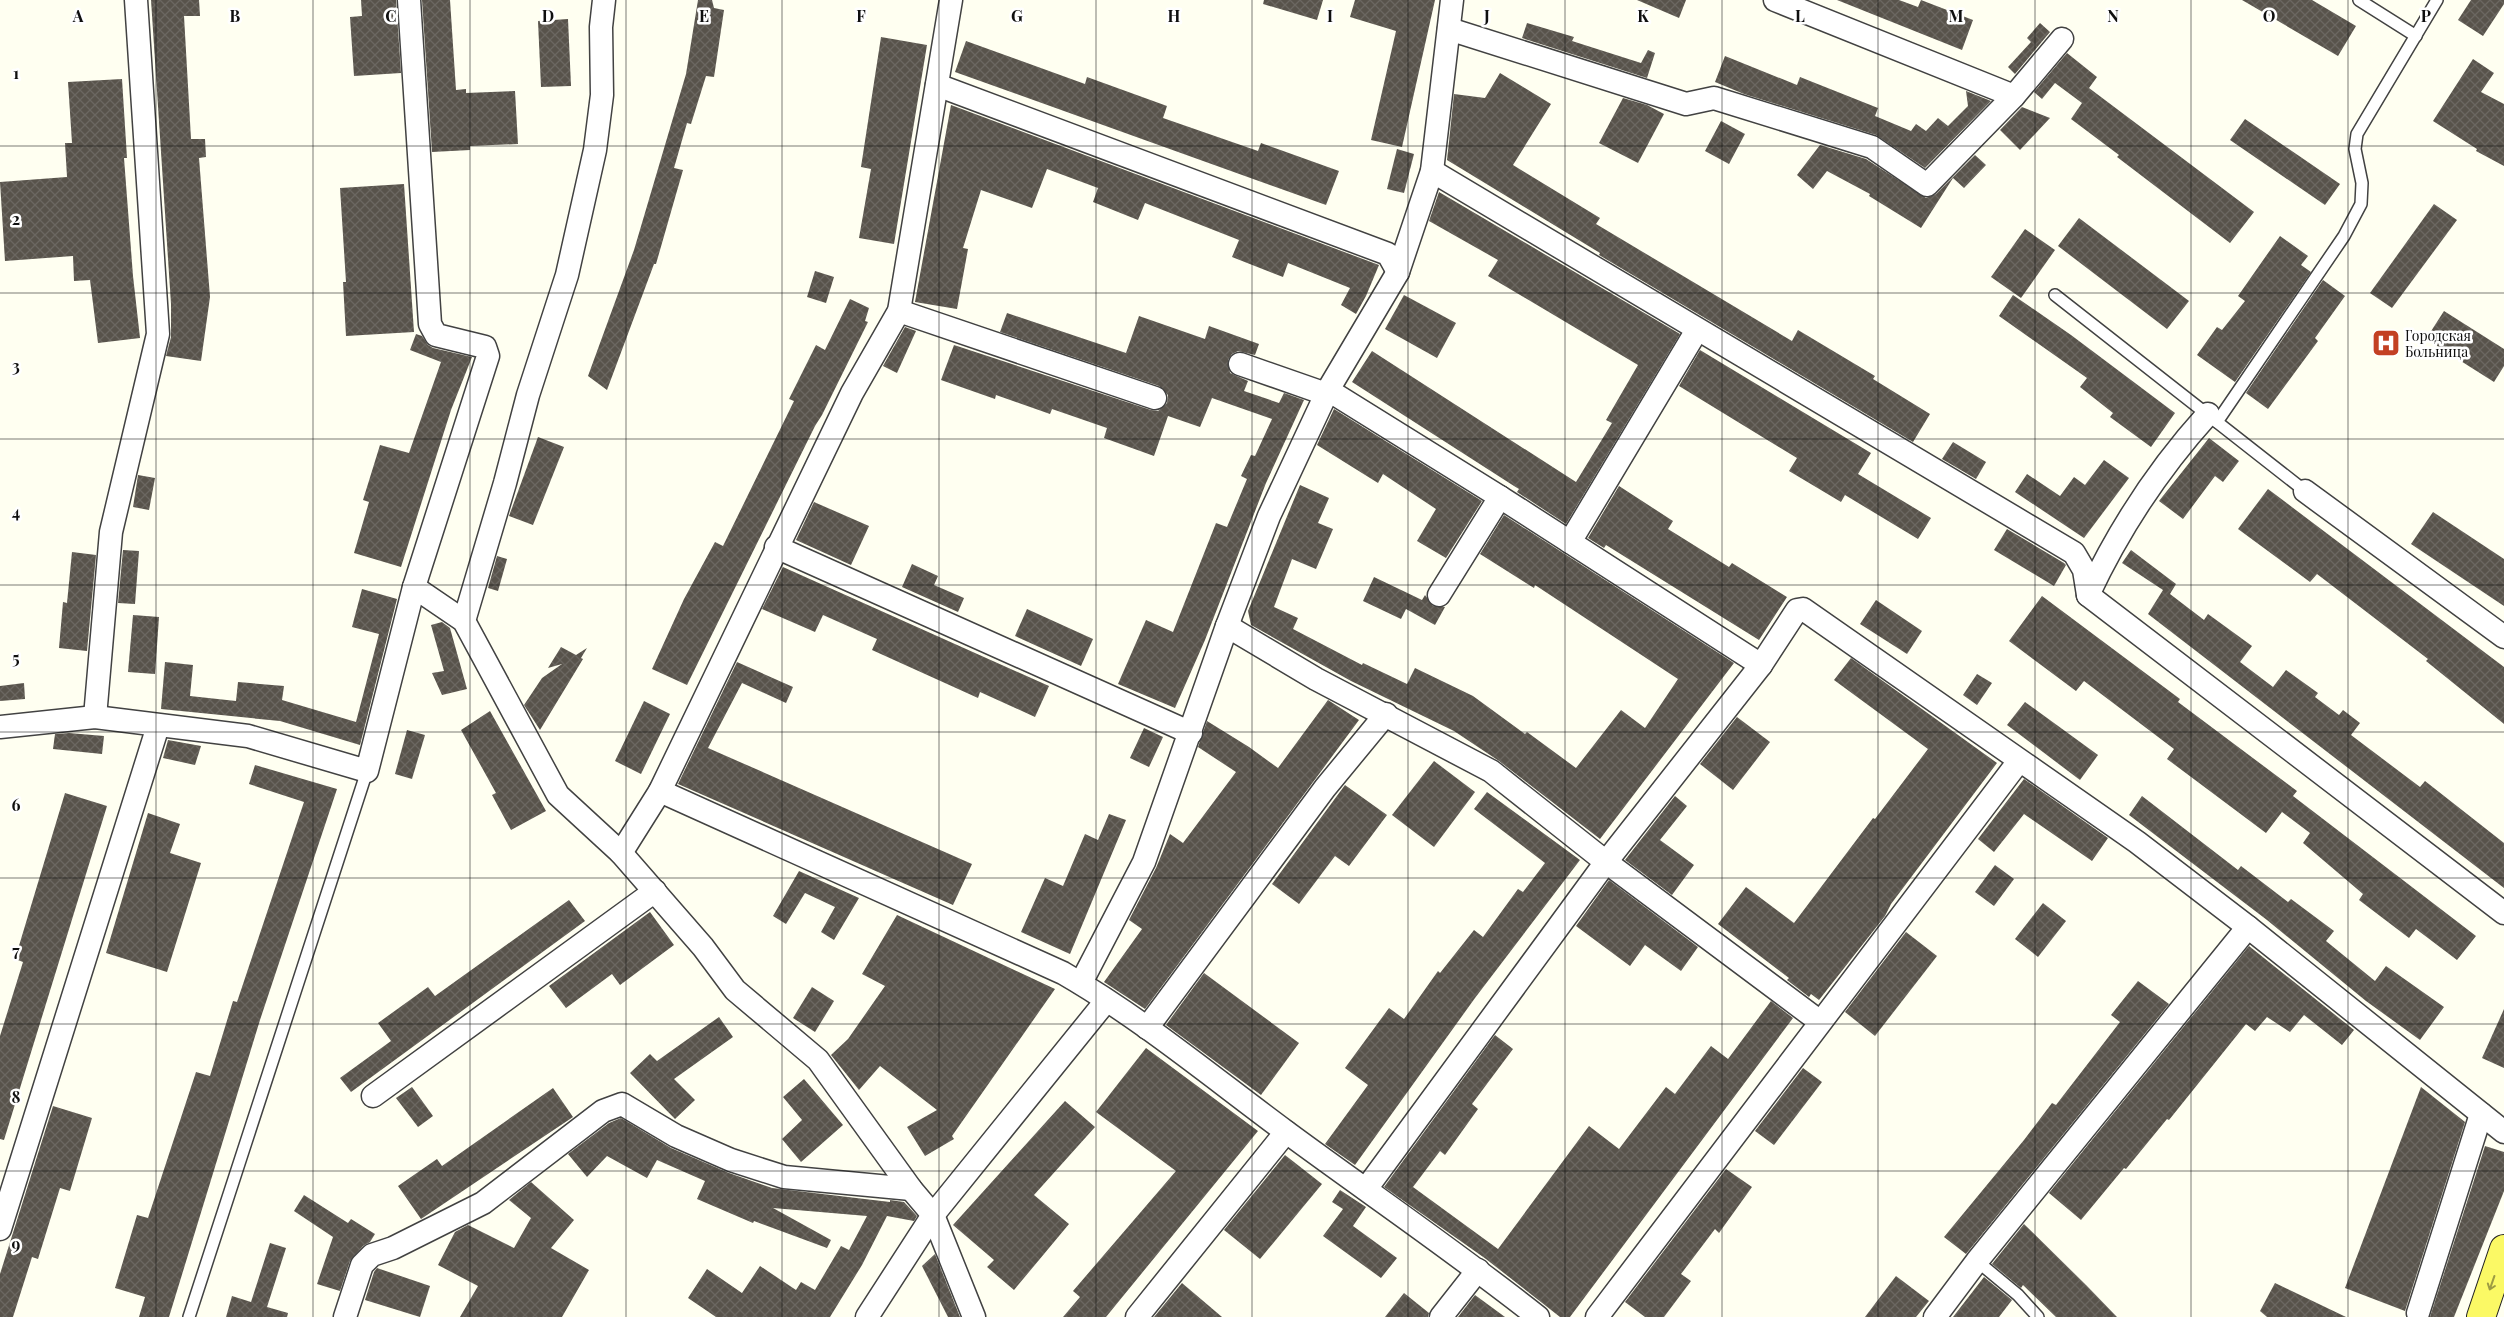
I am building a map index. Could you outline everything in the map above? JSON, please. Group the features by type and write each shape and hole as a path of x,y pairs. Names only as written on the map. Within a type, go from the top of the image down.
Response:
{"main road":[{"path":"2481,1317 2504,1249"}],"street":[{"path":"95,716 110,532 158,334 136,0"},
{"path":"0,727 95,716 158,726 248,736 367,771 414,588 488,356 485,347 436,335 430,324 409,0"},
{"path":"458,616 505,483 528,395 566,275 595,150 602,95 601,27 604,0"},
{"path":"621,853 660,791 776,547 852,393 899,311 951,0"},
{"path":"1081,983 1144,862 1191,733 1227,626 1269,516 1327,392 1398,272 1432,171 1452,0"},
{"path":"1775,0 2014,96"},
{"path":"1449,29 1686,104 1714,98 1872,147 1927,185 2014,96 2062,39"},
{"path":"936,84 1388,254 1398,272"},
{"path":"1432,171 2074,553 2084,570 2088,596 2504,913"},
{"path":"899,311 1155,398"},
{"path":"1570,542 1697,330"},
{"path":"1240,364 1327,392 1500,497 1761,665"},
{"path":"2088,596 2101,568 2148,492 2194,430 2212,418"},
{"path":"2305,491 2504,637"},
{"path":"1440,594 1500,497"},
{"path":"776,547 1191,733"},
{"path":"414,588 458,616 558,795 621,853 703,947 734,990 818,1060 911,1189 933,1215 974,1317"},
{"path":"1366,1189 1606,862 1761,665 1797,610 1803,608 2019,761 2138,842 2248,927 2504,1132"},
{"path":"1227,626 1316,679 1386,714 1491,771 1606,862 1820,1021"},
{"path":"1147,1028 1325,788 1386,714"},
{"path":"0,1229 158,726"},
{"path":"1597,1317 2019,761"},
{"path":"660,791 1063,973 1081,983 1147,1028 1286,1132 1478,1270 1538,1317"},
{"path":"373,1096 655,891"},
{"path":"1935,1317 1977,1261 2248,927"},
{"path":"867,1317 933,1215 1106,1001"},
{"path":"345,1317 362,1265 372,1255 393,1248 483,1203 603,1111 622,1104 676,1136 731,1160 784,1177 911,1189"},
{"path":"2418,1313 2481,1114"},
{"path":"1137,1317 1286,1132"},
{"path":"1441,1317 1478,1270"}],"lane":[{"path":"2359,0 2416,36"},
{"path":"2212,418 2348,228 2361,204 2362,183 2355,149 2357,134 2437,0"},
{"path":"2055,295 2305,491"},
{"path":"189,1317 367,771"},
{"path":"1977,1261 2018,1295 2038,1317"}],"building":[{"path":"151,0 199,0 200,16 184,16 191,139 205,139 206,157 199,158 210,297 201,361 166,356 171,337 171,304"},
{"path":"361,0 396,0 401,73 354,76 350,17 362,16"},
{"path":"422,0 450,0 456,90 466,89 466,93 515,91 518,144 470,146 470,150 432,152"},
{"path":"698,0 712,0 714,8 724,10 714,77 706,76 691,124 687,123 674,168 683,170 656,264 654,264 607,390 588,376 634,250 686,74"},
{"path":"1264,0 1323,0 1317,20 1263,4"},
{"path":"1355,0 1435,0 1402,147 1371,140 1396,31 1350,17"},
{"path":"1637,0 1686,0 1679,18"},
{"path":"1837,0 1899,0 1918,7 1921,0 1973,20 1962,50"},
{"path":"2242,0 2312,0 2356,26 2338,56"},
{"path":"2471,0 2504,0 2504,4 2483,36 2458,20"},
{"path":"568,19 571,86 541,87 538,21"},
{"path":"1527,23 1574,37 1572,41 1641,63 1648,50 1655,53 1647,78 1522,38"},
{"path":"2040,23 2050,32 2015,74 2008,67 2031,42 2027,38"},
{"path":"881,37 927,45 894,244 859,238 871,169 861,167"},
{"path":"966,41 1085,84 1087,77 1167,106 1163,118 1258,151 1261,143 1339,171 1326,205 955,72"},
{"path":"2067,53 2097,77 2089,88 2254,212 2230,243 2117,157 2119,155 2071,119 2082,103 2055,83 2042,99 2034,92"},
{"path":"1725,56 1797,85 1800,77 1878,108 1875,116 1911,131 1916,124 1926,131 1938,118 1948,126 1968,106 1966,91 1991,101 1925,168 1876,135 1744,94 1715,82"},
{"path":"2473,59 2494,73 2481,92 2504,104 2504,166 2476,151 2477,149 2433,121"},
{"path":"1500,73 1551,104 1513,165 1600,218 1596,224 1792,341 1798,330 1875,376 1873,379 1930,414 1913,442 1599,255 1600,253 1447,160 1454,94 1485,98"},
{"path":"122,79 127,158 124,158 140,338 98,343 90,280 74,281 73,256 5,261 0,182 67,177 65,143 72,143 68,82"},
{"path":"1623,98 1647,105 1664,114 1638,163 1599,143"},
{"path":"951,105 1379,265 1356,314 1341,305 1350,288 1288,263 1283,277 1232,257 1239,240 1145,203 1138,220 1093,202 1098,188 1047,169 1032,208 981,190 963,248 968,249 957,309 915,302"},
{"path":"2022,107 2050,118 2020,150 2000,130"},
{"path":"2245,119 2340,184 2325,205 2230,140"},
{"path":"1721,121 1745,134 1729,164 1705,151"},
{"path":"1820,145 1866,159 1926,198 1936,194 1975,155 1986,165 1964,188 1953,178 1921,228 1869,196 1870,194 1827,171 1813,189 1797,175"},
{"path":"1397,149 1414,154 1404,193 1387,189"},
{"path":"404,184 414,332 346,336 343,282 346,282 340,188"},
{"path":"1439,192 1680,334 1566,524 1517,492 1519,489 1352,382 1372,351 1576,482 1612,423 1606,420 1638,365 1488,276 1498,260 1429,221"},
{"path":"2434,204 2457,220 2392,308 2370,293"},
{"path":"2079,218 2189,301 2167,329 2058,246"},
{"path":"2025,229 2055,250 2021,298 1991,277"},
{"path":"2280,236 2308,256 2301,265 2311,272 2235,382 2197,355 2217,327 2222,330 2245,301 2238,296"},
{"path":"815,271 834,277 826,303 807,297"},
{"path":"2323,280 2345,296 2315,338 2318,341 2268,409 2246,393"},
{"path":"1404,295 1456,323 1437,358 1385,329"},
{"path":"2013,295 2071,335 2175,413 2151,447 2110,417 2113,413 2080,387 2087,378 1999,316"},
{"path":"850,299 869,308 865,321 868,322 687,685 652,669 684,599 715,542 723,546 794,401 789,399 816,345 825,350"},
{"path":"2444,311 2504,349 2504,366 2494,382 2426,339"},
{"path":"1007,313 1126,353 1139,316 1205,339 1209,326 1259,344 1255,355 1238,351 1232,354 1228,360 1230,373 1248,381 1244,391 1279,403 1284,393 1304,400 1266,483 1205,640 1175,708 1118,684 1146,620 1173,632 1216,523 1227,527 1247,479 1241,476 1251,455 1255,456 1272,419 1212,398 1200,427 1168,416 1154,456 1104,438 1107,428 1052,409 1050,414 996,395 995,399 941,380 954,345 1151,410 1158,411 1167,403 1168,395 1159,386 1000,332"},
{"path":"905,327 916,331 897,373 883,366"},
{"path":"416,334 422,336 428,345 433,348 472,357 451,410 401,567 354,553 369,502 363,500 380,445 409,453 441,362 410,350"},
{"path":"1700,350 1871,453 1858,474 1931,518 1918,539 1845,495 1841,502 1789,471 1797,458 1679,386"},
{"path":"1334,409 1482,501 1446,558 1417,541 1436,509 1383,474 1378,483 1317,445"},
{"path":"538,437 564,447 533,525 509,516"},
{"path":"2209,438 2239,461 2223,482 2215,476 2183,519 2159,501"},
{"path":"1953,442 1986,462 1976,479 1942,459"},
{"path":"2104,460 2129,478 2084,538 2015,492 2027,474 2060,496 2074,477 2085,485"},
{"path":"138,475 155,478 149,510 133,507"},
{"path":"1300,485 1329,498 1318,523 1333,529 1316,569 1292,559 1274,607 1298,618 1293,629 1362,665 1363,663 1407,684 1415,668 1473,696 1576,768 1621,710 1645,728 1678,679 1535,585 1534,588 1480,554 1504,515 1734,663 1600,839 1499,761 1454,731 1351,681 1251,625 1248,611"},
{"path":"1619,486 1673,521 1668,529 1729,567 1732,563 1787,597 1759,640 1606,545 1604,548 1588,538"},
{"path":"2268,489 2504,667 2504,724 2426,661 2428,659 2317,574 2310,582 2238,529"},
{"path":"814,502 869,526 851,565 796,540"},
{"path":"2433,512 2504,559 2504,606 2411,544"},
{"path":"2007,529 2066,565 2054,586 1994,550"},
{"path":"123,550 139,551 135,604 118,603"},
{"path":"2131,550 2176,584 2170,594 2204,620 2208,614 2252,646 2240,662 2273,687 2286,670 2318,693 2315,697 2339,715 2343,710 2360,723 2351,735 2420,787 2425,781 2504,843 2504,888 2148,614 2163,590 2122,563"},
{"path":"72,552 96,555 87,651 59,648 63,602 67,603"},
{"path":"497,556 507,559 498,591 488,588"},
{"path":"912,564 938,576 934,585 964,598 958,612 902,587"},
{"path":"783,567 1049,686 1035,717 980,692 978,698 872,650 877,639 823,615 815,632 762,609"},
{"path":"1374,577 1422,600 1425,595 1433,606 1445,607 1435,625 1406,609 1401,619 1363,601"},
{"path":"362,589 397,599 360,745 280,721 161,709 165,662 193,665 190,696 236,701 238,682 284,686 282,700 356,722 379,634 352,627"},
{"path":"2042,596 2180,699 2178,702 2297,791 2293,796 2476,936 2457,960 2416,929 2409,938 2359,900 2363,894 2303,843 2310,833 2282,812 2266,833 2167,759 2174,749 2084,681 2076,691 2009,641"},
{"path":"1876,600 1922,631 1907,654 1860,624"},
{"path":"1027,609 1093,639 1081,666 1015,636"},
{"path":"133,615 159,617 155,674 128,672"},
{"path":"442,622 450,628 467,689 442,695 432,673 444,671 431,625"},
{"path":"561,647 576,655 587,648 581,658 583,659 540,730 524,705 542,678 562,664 548,668"},
{"path":"1851,658 1997,763 1891,904 1885,916 1819,1000 1811,994 1809,997 1787,980 1789,978 1718,924 1746,887 1794,923 1928,749 1834,680"},
{"path":"737,662 793,687 786,703 742,683 708,748 972,864 953,905 678,784"},
{"path":"1977,674 1992,683 1977,705 1963,695"},
{"path":"24,683 25,699 0,701 0,686"},
{"path":"1328,700 1359,720 1145,1009 1104,982 1142,929 1129,920 1156,868 1170,834 1183,843 1236,772 1198,747 1207,721 1249,747 1278,768"},
{"path":"644,701 670,714 641,774 615,761"},
{"path":"2025,702 2098,755 2080,780 2007,725"},
{"path":"490,711 546,811 511,830 492,795 496,793 461,730"},
{"path":"1737,717 1770,742 1733,790 1700,764"},
{"path":"1144,728 1163,737 1149,767 1130,758"},
{"path":"407,730 425,735 412,779 395,774"},
{"path":"69,733 104,736 102,754 53,749 55,734"},
{"path":"168,740 201,746 195,765 163,758"},
{"path":"1434,761 1475,792 1434,847 1392,815"},
{"path":"255,765 337,789 260,1020 169,1317 139,1317 145,1297 115,1288 137,1215 148,1218 196,1072 210,1076 233,1001 237,1002 304,802 249,784"},
{"path":"2024,779 2108,838 2092,861 2024,814 1994,852 1978,839"},
{"path":"1345,785 1387,815 1349,866 1335,856 1299,904 1272,884"},
{"path":"1487,792 1580,860 1475,998 1355,1165 1325,1144 1368,1085 1345,1068 1389,1008 1404,1019 1438,971 1440,973 1474,930 1483,937 1518,889 1523,892 1545,863 1474,809"},
{"path":"65,793 107,806 4,1140 0,1139 0,1036 23,962 15,959"},
{"path":"1675,796 1687,806 1660,840 1694,865 1672,895 1625,860"},
{"path":"2142,796 2238,870 2241,866 2288,902 2291,899 2334,931 2326,941 2375,981 2386,966 2444,1007 2420,1040 2366,1001 2267,920 2129,815"},
{"path":"148,813 180,824 170,853 201,863 167,972 106,953"},
{"path":"1109,814 1126,820 1070,954 1021,932 1045,878 1063,886 1085,834 1098,840"},
{"path":"1995,865 2014,879 1994,906 1975,892"},
{"path":"799,871 859,898 834,940 821,932 835,907 805,893 786,924 773,916"},
{"path":"1609,880 1698,947 1681,971 1645,945 1630,966 1576,926"},
{"path":"569,900 585,921 351,1092 340,1078 391,1041 378,1023 428,987 435,996"},
{"path":"2043,903 2066,921 2038,957 2015,939"},
{"path":"650,912 674,945 620,985 612,974 566,1008 549,986"},
{"path":"897,915 1055,989 952,1136 954,1139 925,1156 907,1127 937,1110 880,1066 859,1090 831,1055 848,1039 885,986 862,974"},
{"path":"1906,932 1937,956 1875,1036 1845,1012"},
{"path":"2249,946 2354,1030 2342,1045 2304,1015 2290,1032 2267,1017 2255,1031 2246,1024 2169,1120 2167,1119 2081,1220 2049,1193"},
{"path":"1204,973 1299,1043 1261,1095 1166,1025"},
{"path":"2138,981 2169,1004 1966,1254 1944,1237 2052,1103 2056,1105 2120,1022 2111,1015"},
{"path":"812,987 834,1001 815,1032 793,1018"},
{"path":"1771,1001 1793,1018 1570,1317 1560,1317 1486,1259 1384,1187 1495,1035 1513,1049 1472,1104 1478,1109 1445,1155 1440,1151 1413,1187 1498,1249 1589,1126 1619,1149 1666,1087 1675,1094 1711,1046 1728,1059"},
{"path":"2504,1009 2504,1068 2482,1058"},
{"path":"719,1017 733,1037 674,1079 695,1100 675,1119 630,1073 650,1054 657,1061"},
{"path":"1146,1048 1258,1131 1106,1317 1063,1317 1080,1297 1073,1291 1176,1171 1096,1112"},
{"path":"1803,1068 1822,1082 1774,1145 1755,1131"},
{"path":"804,1079 843,1125 801,1162 782,1139 802,1120 783,1097"},
{"path":"412,1087 433,1116 418,1127 396,1098"},
{"path":"2421,1087 2465,1122 2405,1311 2345,1288"},
{"path":"553,1088 573,1117 421,1219 398,1186 437,1159 442,1166"},
{"path":"1065,1101 1095,1127 1034,1195 1069,1224 1014,1290 987,1267 994,1260 953,1225"},
{"path":"53,1106 92,1118 70,1191 60,1188 38,1259 32,1257 13,1317 0,1317 0,1274"},
{"path":"621,1118 671,1148 729,1173 772,1188 904,1202 917,1216 914,1221 887,1216 862,1265 830,1317 716,1317 688,1298 707,1269 742,1293 760,1266 796,1290 801,1282 815,1290 841,1246 849,1250 867,1216 773,1208 831,1240 827,1248 754,1221 753,1223 697,1199 705,1181 657,1160 647,1178 607,1156 587,1177 568,1154 609,1123"},
{"path":"2485,1146 2504,1152 2504,1191 2454,1317 2430,1317"},
{"path":"1285,1155 1322,1184 1260,1259 1224,1230"},
{"path":"1726,1169 1752,1187 1719,1233 1715,1229 1681,1274 1691,1281 1664,1317 1645,1317 1625,1302"},
{"path":"531,1182 574,1220 551,1248 589,1270 562,1317 460,1317 478,1286 438,1265 455,1232 468,1225 514,1248 531,1218 509,1200"},
{"path":"1340,1190 1366,1207 1353,1226 1397,1258 1381,1278 1323,1236 1343,1209 1332,1202"},
{"path":"304,1195 348,1223 351,1219 375,1234 370,1242 363,1246 350,1261 340,1291 317,1284 333,1237 294,1211"},
{"path":"2024,1224 2117,1317 2056,1317 2023,1285 2021,1288 1992,1264"},
{"path":"270,1243 286,1248 267,1307 288,1313 287,1317 226,1317 232,1296 251,1302"},
{"path":"935,1254 960,1317 948,1317 922,1266"},
{"path":"377,1268 430,1286 420,1317 365,1300"},
{"path":"1896,1276 1929,1301 1916,1317 1865,1317"},
{"path":"1984,1277 2012,1300 1999,1317 1953,1317"},
{"path":"1182,1283 1222,1317 1154,1317"},
{"path":"2275,1283 2346,1317 2267,1317 2260,1311"},
{"path":"1404,1293 1429,1313 1428,1317 1385,1317"},
{"path":"1475,1295 1505,1317 1458,1317"}],"place":[{"name":"Городская Больница","path":"2386,343"}]}
